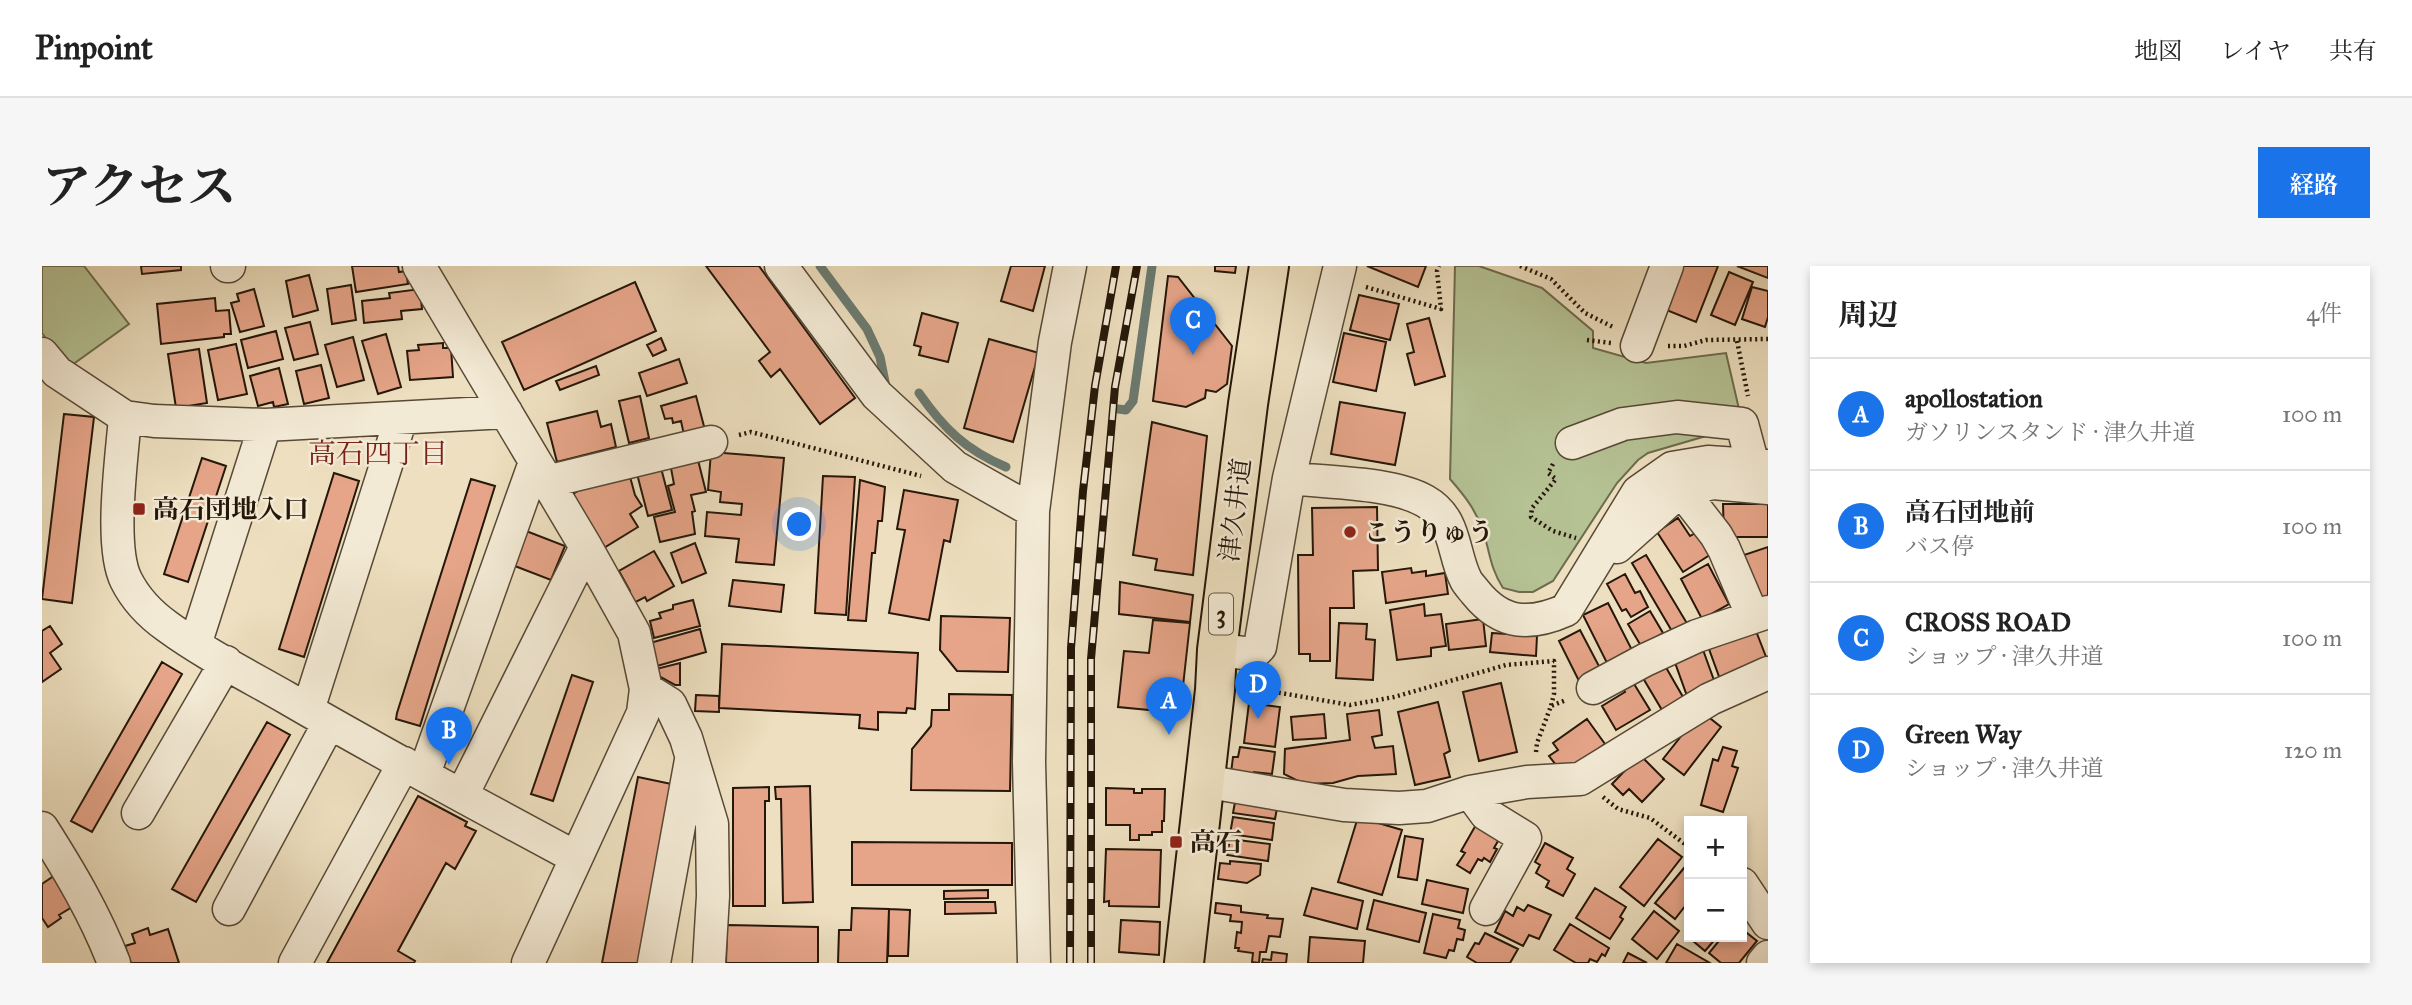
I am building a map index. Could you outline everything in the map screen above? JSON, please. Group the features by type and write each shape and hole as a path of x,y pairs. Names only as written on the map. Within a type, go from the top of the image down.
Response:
{"main road":[{"name":"津久井道","path":"1184,963 1215,690 1217,650 1248,404 1269,266"}],"street":[{"path":"419,266 634,633 646,689 643,713 528,963"},
{"path":"780,266 877,395 955,467 1032,511"},
{"path":"1034,963 1029,762 1032,511 1055,342 1070,266"},
{"path":"1217,650 1253,654 1260,647 1289,478 1340,266"},
{"path":"1637,346 1667,266"},
{"path":"42,354 57,372 125,417 155,421 265,425 506,412"},
{"path":"125,417 119,491 120,565 143,605 166,626 195,645 319,717 575,857"},
{"path":"1572,443 1623,424 1677,417 1742,424 1763,473"},
{"path":"229,909 319,717 401,418"},
{"path":"195,645 265,425"},
{"path":"541,472 711,442"},
{"path":"1289,478 1396,490 1427,502 1445,520 1466,580 1482,601 1494,611 1527,621 1547,618 1566,610 1588,555 1639,492 1672,468 1708,462 1763,473"},
{"path":"295,963 414,769 541,472"},
{"path":"1588,555 1681,490 1763,473"},
{"path":"1593,688 1697,636 1761,614 1716,535 1681,490"},
{"path":"462,795 586,547"},
{"path":"138,813 226,663"},
{"path":"1203,781 1344,805 1399,808 1427,806 1470,792 1527,782 1580,779 1710,699 1768,673"},
{"path":"646,689 670,704 692,755 712,824 713,896 709,963"},
{"path":"654,963 692,755"},
{"path":"1470,792 1486,814 1525,838 1486,909"},
{"path":"42,828 82,891 114,963"},
{"path":"1747,892 1768,923"},
{"path":"1763,963 1768,957"}],"path":[{"path":"1382,293 1441,309 1437,271 1439,266"},
{"path":"1520,266 1551,279 1585,313 1610,324"},
{"path":"1637,346 1684,346 1706,340 1768,339"},
{"path":"1737,341 1750,405"},
{"path":"711,442 751,432 920,477 955,467"},
{"path":"1572,443 1548,473 1556,479 1532,508 1531,517 1588,555"},
{"path":"1242,694 1252,688 1350,705 1394,697 1506,665 1554,661 1554,694 1537,743"},
{"path":"1551,706 1593,688"},
{"path":"1580,779 1618,809 1650,818 1684,843"}],"green space":[{"path":"42,266 84,266 129,324 72,365 56,352 42,333"},
{"path":"1455,266 1479,266 1542,288 1593,331 1593,348 1646,363 1726,353 1739,409 1706,436 1648,453 1638,460 1617,483 1553,581 1533,592 1503,588 1493,567 1477,516 1450,479"}],"building":[{"path":"141,266 181,266 181,270 142,274"},
{"path":"352,266 398,266 399,272 406,271 408,284 356,292"},
{"path":"706,266 759,266 855,398 820,424 780,369 771,377 759,361 770,352"},
{"path":"1011,266 1045,266 1033,311 1001,301"},
{"path":"1215,266 1236,266 1235,273 1215,271"},
{"path":"1367,266 1426,266 1418,287"},
{"path":"1681,266 1718,266 1696,322 1664,309"},
{"path":"1737,266 1768,266 1768,278"},
{"path":"1729,272 1753,282 1735,325 1711,315"},
{"path":"309,275 318,310 293,317 286,281"},
{"path":"1168,276 1178,277 1232,346 1227,384 1216,392 1206,390 1205,398 1186,407 1153,401"},
{"path":"635,282 656,331 524,390 502,342"},
{"path":"351,285 356,320 332,324 327,289"},
{"path":"1752,287 1768,291 1768,317 1765,327 1742,319"},
{"path":"254,289 264,326 240,332 231,303 239,301 237,294"},
{"path":"420,289 422,309 401,311 402,319 364,323 362,301 390,298 389,293"},
{"path":"1359,295 1399,304 1390,340 1350,330"},
{"path":"215,298 216,311 229,310 231,334 161,344 157,304"},
{"path":"922,313 958,323 948,362 919,355 921,347 914,345"},
{"path":"1429,318 1445,376 1415,385 1407,354 1414,352 1407,324"},
{"path":"310,322 318,354 294,360 285,328"},
{"path":"276,331 283,359 248,368 241,340"},
{"path":"1344,333 1386,342 1376,391 1333,382"},
{"path":"386,334 401,387 378,394 362,341"},
{"path":"353,337 364,380 337,387 325,345"},
{"path":"661,338 666,350 653,356 647,345"},
{"path":"989,339 1039,353 1013,442 964,428"},
{"path":"443,343 443,348 451,348 453,377 410,380 407,351 419,350 418,345"},
{"path":"236,344 247,394 218,400 208,350"},
{"path":"199,349 207,403 176,408 168,354"},
{"path":"679,359 687,383 647,396 639,373"},
{"path":"321,365 329,398 304,404 296,371"},
{"path":"596,366 599,375 560,390 556,381"},
{"path":"279,368 288,404 274,407 273,402 258,406 250,376"},
{"path":"640,396 649,438 629,443 619,401"},
{"path":"696,396 705,430 684,435 681,421 673,423 672,418 665,419 661,406"},
{"path":"1340,402 1405,413 1395,465 1331,454"},
{"path":"597,411 601,427 611,424 616,447 557,462 547,423"},
{"path":"64,414 94,417 72,603 42,599"},
{"path":"1152,422 1207,436 1193,575 1155,570 1157,559 1133,555"},
{"path":"711,452 784,458 774,565 736,562 739,539 705,536 707,512 741,515 742,504 720,502 721,492 708,490"},
{"path":"697,456 706,492 691,495 695,511 692,512 695,534 660,542 654,517 675,512 668,486 674,484 670,463"},
{"path":"202,458 226,466 188,582 164,574"},
{"path":"660,464 672,510 648,516 636,470"},
{"path":"334,473 359,481 304,657 279,649"},
{"path":"629,473 635,495 642,506 630,514 638,527 602,549 570,496 593,481"},
{"path":"823,476 855,477 846,615 815,613"},
{"path":"471,479 495,486 420,726 396,719 397,713"},
{"path":"860,480 885,487 882,521 878,521 875,553 872,553 866,621 848,620"},
{"path":"904,490 958,500 950,542 944,540 929,620 889,613 905,530 897,529"},
{"path":"1723,504 1768,504 1768,537 1724,537"},
{"path":"1377,507 1378,570 1353,571 1354,608 1330,608 1330,661 1310,661 1310,654 1299,654 1298,555 1313,555 1312,508"},
{"path":"1678,518 1690,536 1699,531 1713,553 1683,572 1657,532"},
{"path":"521,529 565,546 551,580 507,563"},
{"path":"695,543 706,573 682,583 671,553"},
{"path":"1768,547 1768,596 1761,598 1738,557"},
{"path":"654,551 674,586 647,601 645,597 632,604 626,594 630,591 619,571"},
{"path":"1646,555 1688,625 1673,633 1632,563"},
{"path":"1708,564 1729,604 1702,619 1681,579"},
{"path":"1411,568 1412,573 1426,571 1426,576 1445,573 1448,594 1386,603 1382,572"},
{"path":"1625,574 1635,593 1640,591 1648,607 1631,617 1626,609 1622,611 1607,584"},
{"path":"733,580 784,585 781,612 729,606"},
{"path":"1120,582 1193,595 1190,622 1119,614"},
{"path":"693,600 700,626 654,638 650,621 661,618 659,613 673,609 673,605"},
{"path":"1608,603 1634,654 1609,667 1583,615"},
{"path":"1424,604 1425,616 1441,614 1446,646 1431,648 1431,656 1397,660 1390,610"},
{"path":"1650,611 1663,633 1641,646 1628,624"},
{"path":"941,616 1010,618 1008,672 957,671 940,650"},
{"path":"1483,619 1486,646 1449,650 1446,624"},
{"path":"1153,620 1190,623 1180,713 1118,707 1124,651 1149,653"},
{"path":"1339,623 1367,624 1366,639 1375,640 1373,680 1336,678"},
{"path":"50,626 62,644 50,653 61,669 42,682 42,631"},
{"path":"700,629 706,652 657,666 650,643"},
{"path":"1580,630 1601,670 1579,681 1559,641"},
{"path":"1756,631 1768,662 1721,682 1709,649"},
{"path":"1492,633 1537,636 1536,656 1490,652"},
{"path":"722,644 918,653 915,709 907,708 906,713 878,712 878,730 859,728 860,715 719,708"},
{"path":"1702,647 1716,686 1687,696 1673,657"},
{"path":"162,662 182,674 92,832 71,821"},
{"path":"680,663 680,685 655,674 656,669"},
{"path":"1664,664 1683,697 1662,710 1640,673"},
{"path":"572,675 593,682 553,801 531,794"},
{"path":"1631,679 1650,710 1616,730 1602,706 1625,692 1621,685"},
{"path":"1501,683 1517,752 1479,761 1463,692"},
{"path":"949,694 1012,695 1010,791 911,790 912,749 931,726 932,710 949,710"},
{"path":"696,695 719,696 719,712 695,711"},
{"path":"1438,702 1450,751 1444,754 1450,777 1415,785 1398,712"},
{"path":"1249,703 1280,707 1275,747 1244,743"},
{"path":"1379,710 1382,735 1372,737 1375,748 1393,746 1396,774 1358,776 1333,783 1304,784 1284,774 1285,749 1350,740 1347,714"},
{"path":"1701,711 1721,727 1684,775 1663,759"},
{"path":"1324,714 1326,738 1293,740 1291,717"},
{"path":"1587,719 1605,744 1563,774 1549,756 1558,750 1553,743"},
{"path":"267,722 290,735 196,902 172,889"},
{"path":"1240,747 1275,752 1272,774 1254,772 1254,776 1231,773 1233,757 1238,757"},
{"path":"1723,747 1737,751 1732,766 1738,768 1723,812 1701,805 1713,759 1718,761"},
{"path":"1640,755 1664,779 1642,802 1629,789 1623,795 1612,784"},
{"path":"638,777 681,786 648,963 602,963"},
{"path":"810,786 813,902 783,903 781,799 776,799 775,787"},
{"path":"769,787 769,801 765,801 765,906 733,906 733,788"},
{"path":"1106,788 1134,789 1134,793 1142,793 1142,789 1165,789 1162,832 1139,835 1139,840 1130,840 1130,825 1106,825"},
{"path":"418,796 467,822 465,826 476,831 455,869 446,863 398,951 415,961 414,963 327,963"},
{"path":"1236,797 1278,803 1275,819 1233,813"},
{"path":"1233,817 1274,823 1272,840 1230,834"},
{"path":"1358,817 1402,830 1382,895 1338,882"},
{"path":"1477,823 1501,836 1490,862 1484,858 1482,861 1478,859 1470,873 1457,865 1465,853 1461,851"},
{"path":"1405,836 1423,839 1417,880 1398,877"},
{"path":"1230,839 1270,844 1268,861 1227,855"},
{"path":"1658,839 1682,857 1644,906 1620,887"},
{"path":"852,842 1012,843 1012,885 852,885"},
{"path":"1545,843 1573,858 1567,869 1575,874 1563,896 1546,887 1549,881 1536,873 1540,865 1535,862"},
{"path":"1106,849 1161,850 1159,907 1109,906 1109,901 1104,902"},
{"path":"1230,861 1261,864 1260,875 1247,883 1218,879 1220,863 1230,864"},
{"path":"1684,868 1684,907 1675,919 1655,903"},
{"path":"61,871 72,907 59,915 61,918 48,927 42,918 42,884"},
{"path":"1427,880 1468,889 1463,913 1422,904"},
{"path":"1312,888 1363,901 1357,929 1304,915"},
{"path":"1595,888 1626,907 1620,917 1623,919 1610,939 1576,918"},
{"path":"988,890 988,898 944,899 944,891"},
{"path":"1374,900 1426,913 1419,942 1367,929"},
{"path":"945,902 995,902 996,913 945,914"},
{"path":"1216,903 1241,906 1241,912 1283,919 1280,937 1269,936 1266,952 1260,952 1259,963 1252,962 1253,953 1235,948 1237,932 1241,933 1242,922 1230,921 1231,915 1215,913"},
{"path":"1528,905 1551,915 1539,939 1529,935 1523,946 1495,932 1505,911 1513,916 1517,907 1524,911"},
{"path":"852,908 889,909 887,963 838,963 839,930 851,930"},
{"path":"889,909 910,910 908,956 888,956"},
{"path":"1654,911 1679,931 1657,959 1632,939"},
{"path":"1433,914 1460,920 1458,928 1465,930 1463,940 1457,939 1454,951 1449,950 1446,958 1424,953"},
{"path":"1121,920 1160,922 1159,955 1119,952"},
{"path":"1570,924 1609,948 1605,956 1602,954 1597,962 1590,959 1588,963 1576,963 1554,950"},
{"path":"727,925 818,927 818,963 726,963"},
{"path":"148,928 150,935 168,929 179,963 131,963 125,946 135,943 132,934"},
{"path":"1485,933 1518,949 1510,963 1477,963 1467,957"},
{"path":"1747,933 1757,941 1739,963 1721,963 1709,953 1718,942 1747,942"},
{"path":"1310,937 1365,941 1363,963 1308,963"},
{"path":"1694,942 1713,942 1705,951"},
{"path":"1677,944 1710,963 1666,963"},
{"path":"1272,952 1287,954 1286,963 1262,963 1263,959 1271,960"},
{"path":"1628,953 1647,963 1623,963"}],"waterway":[{"path":"820,266 867,329 880,357 885,382"},
{"path":"1118,409 1126,410 1133,401 1152,266"},
{"path":"919,393 967,446 1006,467"}],"railway":[{"path":"1070,963 1071,648 1083,491 1095,386 1116,266"},
{"path":"1091,963 1091,659 1115,387 1137,266"}],"place":[{"name":"CROSS ROAD","path":"1193,355"},
{"name":"高石団地入口","path":"139,509"},
{"name":"こうりゅう","path":"1350,532"},
{"name":"Green Way","path":"1258,719"},
{"name":"apollostation","path":"1169,735"},
{"name":"高石団地前","path":"449,765"},
{"name":"高石","path":"1176,842"}],"district":[{"name":"高石四丁目","path":"378,453"}]}
